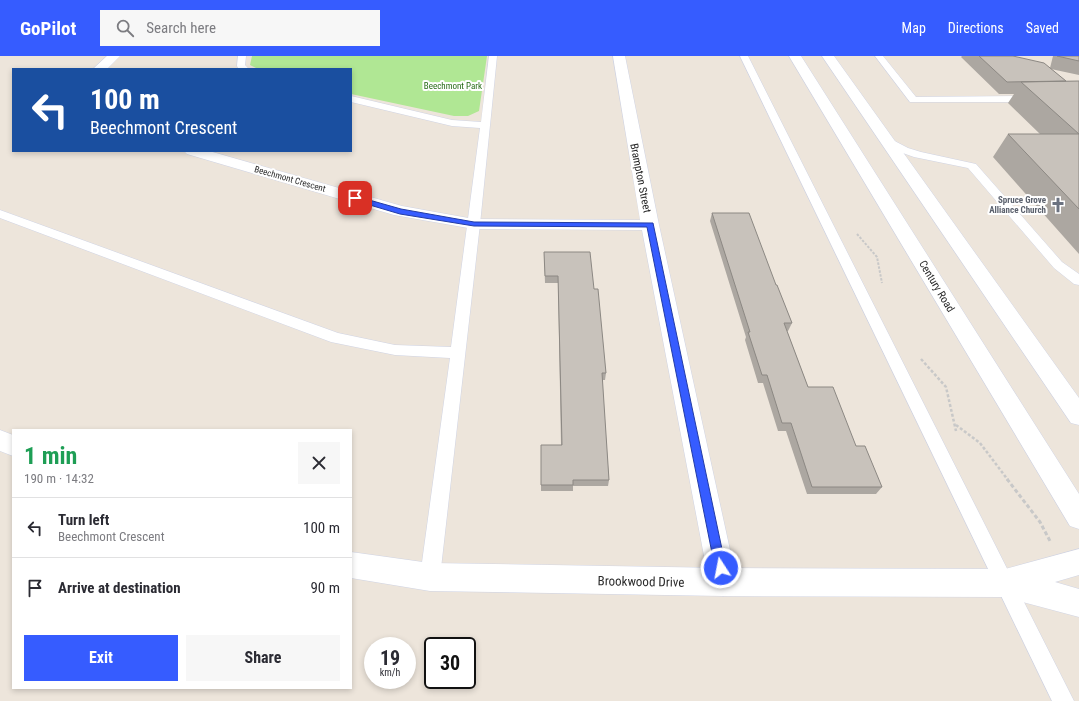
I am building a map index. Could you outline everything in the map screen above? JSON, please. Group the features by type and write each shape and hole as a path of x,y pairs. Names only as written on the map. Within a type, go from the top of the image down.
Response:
{"street":[{"path":"101,68 114,56"},
{"name":"Brampton Street","path":"619,56 650,225 723,582"},
{"name":"Century Road","path":"795,56 1079,517"},
{"path":"828,56 1079,416"},
{"name":"Beechmont Crescent","path":"195,152 400,211 474,224 650,225"},
{"path":"0,440 12,446"},
{"name":"Brookwood Drive","path":"1004,583 1079,562"},
{"name":"Brookwood Drive","path":"352,565 430,577 723,582 1004,583 1079,603"}],"lane":[{"path":"242,56 241,66 243,68"},
{"path":"430,577 474,224 493,56"},
{"path":"744,56 1063,701"},
{"path":"879,56 912,100 1039,99"},
{"path":"352,99 452,123 485,125"},
{"path":"887,140 904,150 918,155 972,166 1058,265 1079,281"},
{"path":"0,214 336,338 395,350 458,353"}],"path":[{"path":"956,425 980,443 1040,522"}],"green space":[{"name":"Beechmont Park","path":"252,56 487,56 479,111 468,116 454,116 352,94 352,68 256,68 250,65"}],"building":[{"path":"979,56 1013,56 1044,63 1066,81 1007,82"},
{"path":"1057,56 1079,56 1079,61"},
{"path":"1079,81 1079,134 1021,82"},
{"path":"1008,134 1079,134 1079,209"},
{"path":"712,213 749,213 792,323 784,323 808,387 833,387 856,446 865,446 882,487 812,487 791,423 782,423 767,375 762,375 748,332 750,332"},
{"path":"544,252 590,252 594,289 598,289 606,373 602,373 609,480 573,480 573,485 541,485 541,445 562,445 558,276 545,276"}],"place":[{"name":"Spruce Grove Alliance Church","path":"1058,205"}],"route":[{"path":"355,198 400,211 474,224 650,225 721,568"}]}
